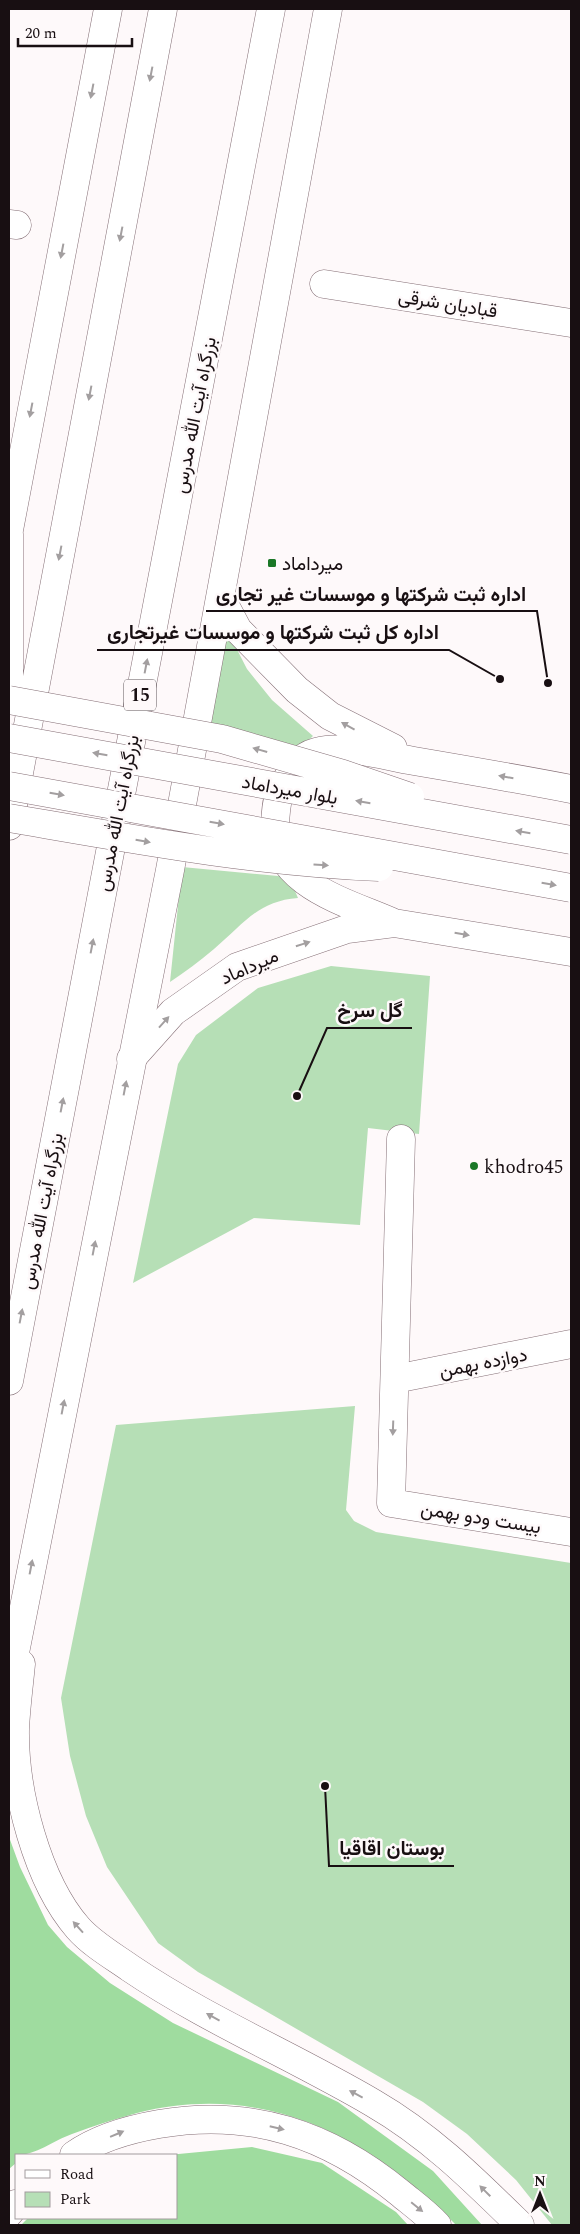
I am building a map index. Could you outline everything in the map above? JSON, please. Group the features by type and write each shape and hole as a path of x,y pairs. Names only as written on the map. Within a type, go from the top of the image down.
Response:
{"main road":[{"path":"9,530 108,9"},
{"path":"9,826 163,9"},
{"name":"بزرگراه آیت الله مدرس","path":"9,1382 271,9"},
{"path":"9,1683 131,1059 170,870 328,9"},
{"name":"قبادیان شرقی","path":"324,284 571,323"},
{"path":"9,534 9,688"},
{"path":"221,598 238,630 297,690 330,716 424,762"},
{"path":"9,700 222,739 343,774 489,825"},
{"name":"بلوار میرداماد","path":"9,738 571,840"},
{"path":"394,922 310,885 292,870 280,853 274,833 279,794 290,773 302,759 317,752 357,751 571,789"},
{"path":"9,786 571,888"},
{"path":"9,818 197,851 312,864 484,872"},
{"name":"میرداماد","path":"131,1059 173,1012 238,967 348,930 394,922 571,952"},
{"path":"395,1379 402,1139"},
{"name":"دوازده بهمن","path":"395,1379 571,1344"},
{"name":"بیست ودو بهمن","path":"395,1379 391,1504 571,1532"},
{"path":"26,1596 15,1730 23,1798 33,1841 46,1874 62,1907 79,1930 106,1952 156,1985 372,2102 419,2131 465,2171 520,2225"},
{"path":"76,2154 131,2128 184,2120 243,2120 286,2130 339,2150 376,2174 437,2225"}],"green space":[{"path":"228,632 247,669 272,700 313,736 301,747 209,723"},
{"path":"182,867 289,877 298,898 284,900 261,909 203,958 170,982"},
{"path":"331,966 430,976 419,1134 368,1128 360,1225 254,1218 133,1283 178,1064 196,1035 258,988"},
{"path":"355,1406 346,1510 354,1521 376,1532 571,1563 571,2225 552,2225 516,2180 467,2134 423,2102 198,1972 158,1943 107,1867 86,1816 70,1756 61,1698 116,1425"},
{"path":"9,1837 20,1867 48,1925 67,1947 110,1983 173,2023 338,2102 433,2171 482,2225 456,2225 423,2193 387,2165 350,2142 311,2124 271,2111 228,2104 184,2105 137,2113 96,2125 31,2153 15,2154 15,2164 9,2169"},
{"path":"252,2147 322,2163 396,2212 408,2225 21,2225 27,2219 178,2219 178,2154"}],"place":[{"name":"میرداماد","path":"272,563"},
{"name":"اداره کل ثبت شرکتها و موسسات غیرتجاری","path":"500,679"},
{"name":"اداره ثبت شرکتها و موسسات غیر تجاری","path":"548,683"},
{"name":"گل سرخ","path":"297,1096"},
{"name":"khodro45","path":"474,1166"},
{"name":"بوستان اقاقیا","path":"325,1786"}]}
